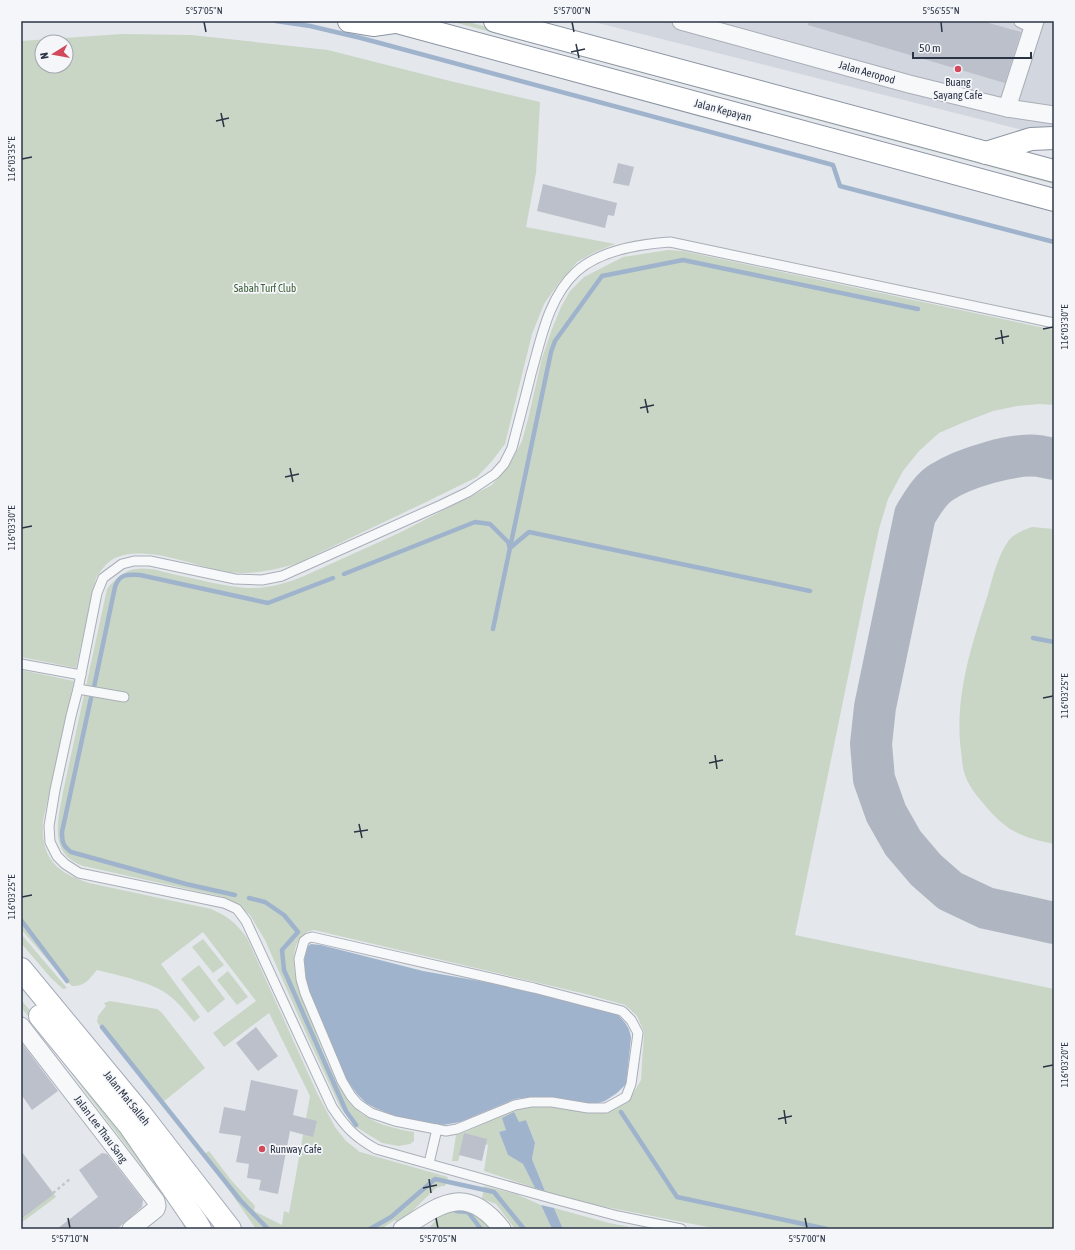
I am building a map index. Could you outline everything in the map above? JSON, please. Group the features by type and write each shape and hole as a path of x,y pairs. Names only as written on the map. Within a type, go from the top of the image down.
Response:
{"main road":[{"path":"349,21 373,25 393,21"},
{"name":"Jalan Kepayan","path":"393,21 1054,200"},
{"path":"494,21 1054,172"},
{"path":"986,154 1031,139 1054,138"},
{"name":"Jalan Mat Salleh","path":"21,969 140,1114 230,1229"},
{"name":"Jalan Mat Salleh","path":"21,992 130,1126 200,1229"}],"street":[{"name":"Jalan Aeropod","path":"681,21 909,84 1008,108 1054,115"},
{"path":"1008,108 1029,24"},
{"name":"Jalan Lee Thau Sang","path":"21,1026 156,1201 156,1209 131,1229"},
{"path":"402,1229 435,1208 453,1202 477,1206 491,1216 502,1229"}],"lane":[{"path":"681,1229 618,1216 554,1199 376,1149 359,1139 343,1124 332,1108 246,921 237,909 224,903 79,873 65,864 57,856 50,842 49,826 56,783 78,689 97,593 103,578 122,564 134,561 150,561 219,576 249,580 262,580 282,576 441,506 468,492 495,474 504,464 512,448 545,325 554,304 566,284 577,272 589,263 610,254 645,244 670,242 1054,323"},
{"path":"21,664 81,675"},
{"path":"78,689 124,697"},
{"path":"312,937 534,988 622,1011 631,1020 638,1033 631,1084 626,1097 606,1108 588,1108 552,1102 531,1102 515,1105 457,1129 446,1131 437,1129 415,1126 371,1113 358,1104 351,1096 342,1081 305,994 299,959 304,942 308,938 312,937"},
{"path":"429,1163 437,1129"}],"path":[{"path":"53,1193 70,1179"}],"shaded area":[{"path":"590,21 1054,21 1054,129 1019,129"}],"green space":[{"path":"450,21 465,21 1054,180 1054,184"},
{"name":"Sabah Turf Club","path":"122,34 191,35 328,50 540,102 536,173 526,227 615,244 595,252 577,262 558,284 544,304 532,334 505,444 492,461 477,477 298,563 281,568 238,573 156,555 128,554 115,558 104,567 96,578 76,668 21,657 21,41 34,40 34,74 74,74 74,37"},
{"path":"668,250 683,251 1054,330 1054,405 1039,404 1017,406 993,411 939,433 919,451 903,471 888,499 879,529 864,599 795,935 1054,989 1054,1229 718,1229 601,1206 570,1199 545,1191 532,1159 535,1143 526,1120 499,1132 508,1155 523,1164 535,1188 484,1171 488,1145 465,1139 458,1161 452,1161 456,1135 514,1110 532,1107 553,1107 588,1113 608,1112 629,1101 641,1080 644,1032 637,1016 625,1005 586,994 314,930 308,931 300,938 295,948 294,971 321,1047 334,1076 348,1100 362,1114 383,1125 414,1132 414,1141 410,1144 399,1146 382,1143 356,1127 340,1107 265,940 250,915 232,901 219,896 83,866 72,860 64,853 60,845 58,825 63,792 107,589 116,579 127,571 145,569 238,587 262,588 276,585 304,576 399,533 492,485 512,460 522,441 542,358 561,307 570,291 584,277 623,257"},
{"path":"1032,527 1054,529 1054,844 1031,838 1014,831 998,820 980,800 965,776 959,731 962,691 966,671 996,566 1009,540 1017,534"},
{"path":"21,670 74,681 43,821 45,845 52,862 67,874 89,883 211,909 232,921 239,928 247,938 317,1093 335,1127 346,1141 360,1152 448,1177 445,1186 436,1188 398,1225 395,1220 381,1229 256,1229 204,1154 209,1151 231,1180 255,1206 254,1211 282,1225 284,1211 289,1213 310,1096 269,1013 224,1047 213,1033 256,1001 203,932 161,964 200,1017 194,1022 171,997 156,988 136,980 97,970 84,984 72,986 63,978 21,929"},
{"path":"21,934 67,988 63,989 51,978 21,943"},
{"path":"203,939 224,965 213,973 192,947"},
{"path":"199,965 225,999 208,1013 181,979"},
{"path":"228,971 248,997 237,1005 217,980"},
{"path":"21,1000 42,1024 194,1229 185,1229 178,1214 21,1007"},
{"path":"110,1001 157,1009 162,1013 205,1068 161,1103 97,1022 98,1016 106,1006 104,1003"},
{"path":"484,1186 516,1194 541,1205 552,1229 515,1229 496,1204 482,1199"},
{"path":"54,1194 56,1197 21,1223 21,1214"},
{"path":"554,1208 609,1223 640,1229 563,1229"},
{"path":"448,1210 470,1210 493,1229 428,1229 441,1214"}],"water":[{"path":"311,944 321,945 423,971 524,989 618,1015 627,1025 631,1038 626,1084 617,1093 605,1101 594,1104 531,1097 515,1099 460,1122 443,1125 420,1122 395,1116 375,1108 366,1103 357,1094 344,1076 309,992 304,962 305,952"},
{"path":"514,1112 519,1122 526,1120 535,1143 532,1159 545,1191 535,1188 523,1164 508,1155 499,1132 506,1130 502,1118"},
{"path":"541,1205 554,1208 563,1229 552,1229"}],"building":[{"path":"809,21 982,21 1021,32 1005,83 808,25"},
{"path":"618,163 634,167 629,186 613,183"},
{"path":"543,184 617,203 614,216 608,215 605,228 537,211"},
{"path":"256,1027 278,1056 258,1071 236,1043"},
{"path":"21,1042 58,1091 32,1110 21,1094"},
{"name":"Runway Cafe","path":"251,1080 298,1090 293,1115 317,1121 313,1137 290,1131 278,1194 259,1190 261,1180 247,1178 249,1164 236,1162 241,1136 219,1133 224,1107 245,1111"},
{"path":"464,1133 487,1139 482,1161 459,1155"},
{"path":"21,1151 54,1194 21,1219"},
{"path":"102,1153 107,1154 143,1200 142,1207 117,1229 57,1229 98,1197 79,1170"}],"waterway":[{"path":"276,21 310,26 361,38 833,165 840,186 1054,242"},
{"path":"493,629 551,352 555,341 602,276 683,260 918,309"},
{"path":"344,574 475,522 490,524 508,542 510,548 529,532 810,591"},
{"path":"94,687 115,587 119,580 124,576 140,575 268,603 333,578"},
{"path":"1033,638 1054,642"},
{"path":"91,698 62,832 63,841 66,848 71,852 186,884 235,895"},
{"path":"249,898 265,902 284,915 298,932 282,950 284,970 346,1111 356,1125"},
{"path":"21,920 67,981"},
{"path":"102,1027 240,1200 268,1229"},
{"path":"621,1112 677,1197 827,1229"},
{"path":"370,1229 391,1217 435,1179 494,1192 524,1229"},
{"path":"456,1211 468,1212 481,1229"}],"taxiway":[{"path":"1054,459 1039,456 1016,457 1003,459 976,467 942,482 930,493 920,506 915,515 875,707 871,744 874,779 886,813 903,843 926,870 950,891 986,908 1054,923"}],"place":[{"name":"Buang Sayang Cafe","path":"958,69"},
{"name":"Runway Cafe","path":"262,1149"}]}
